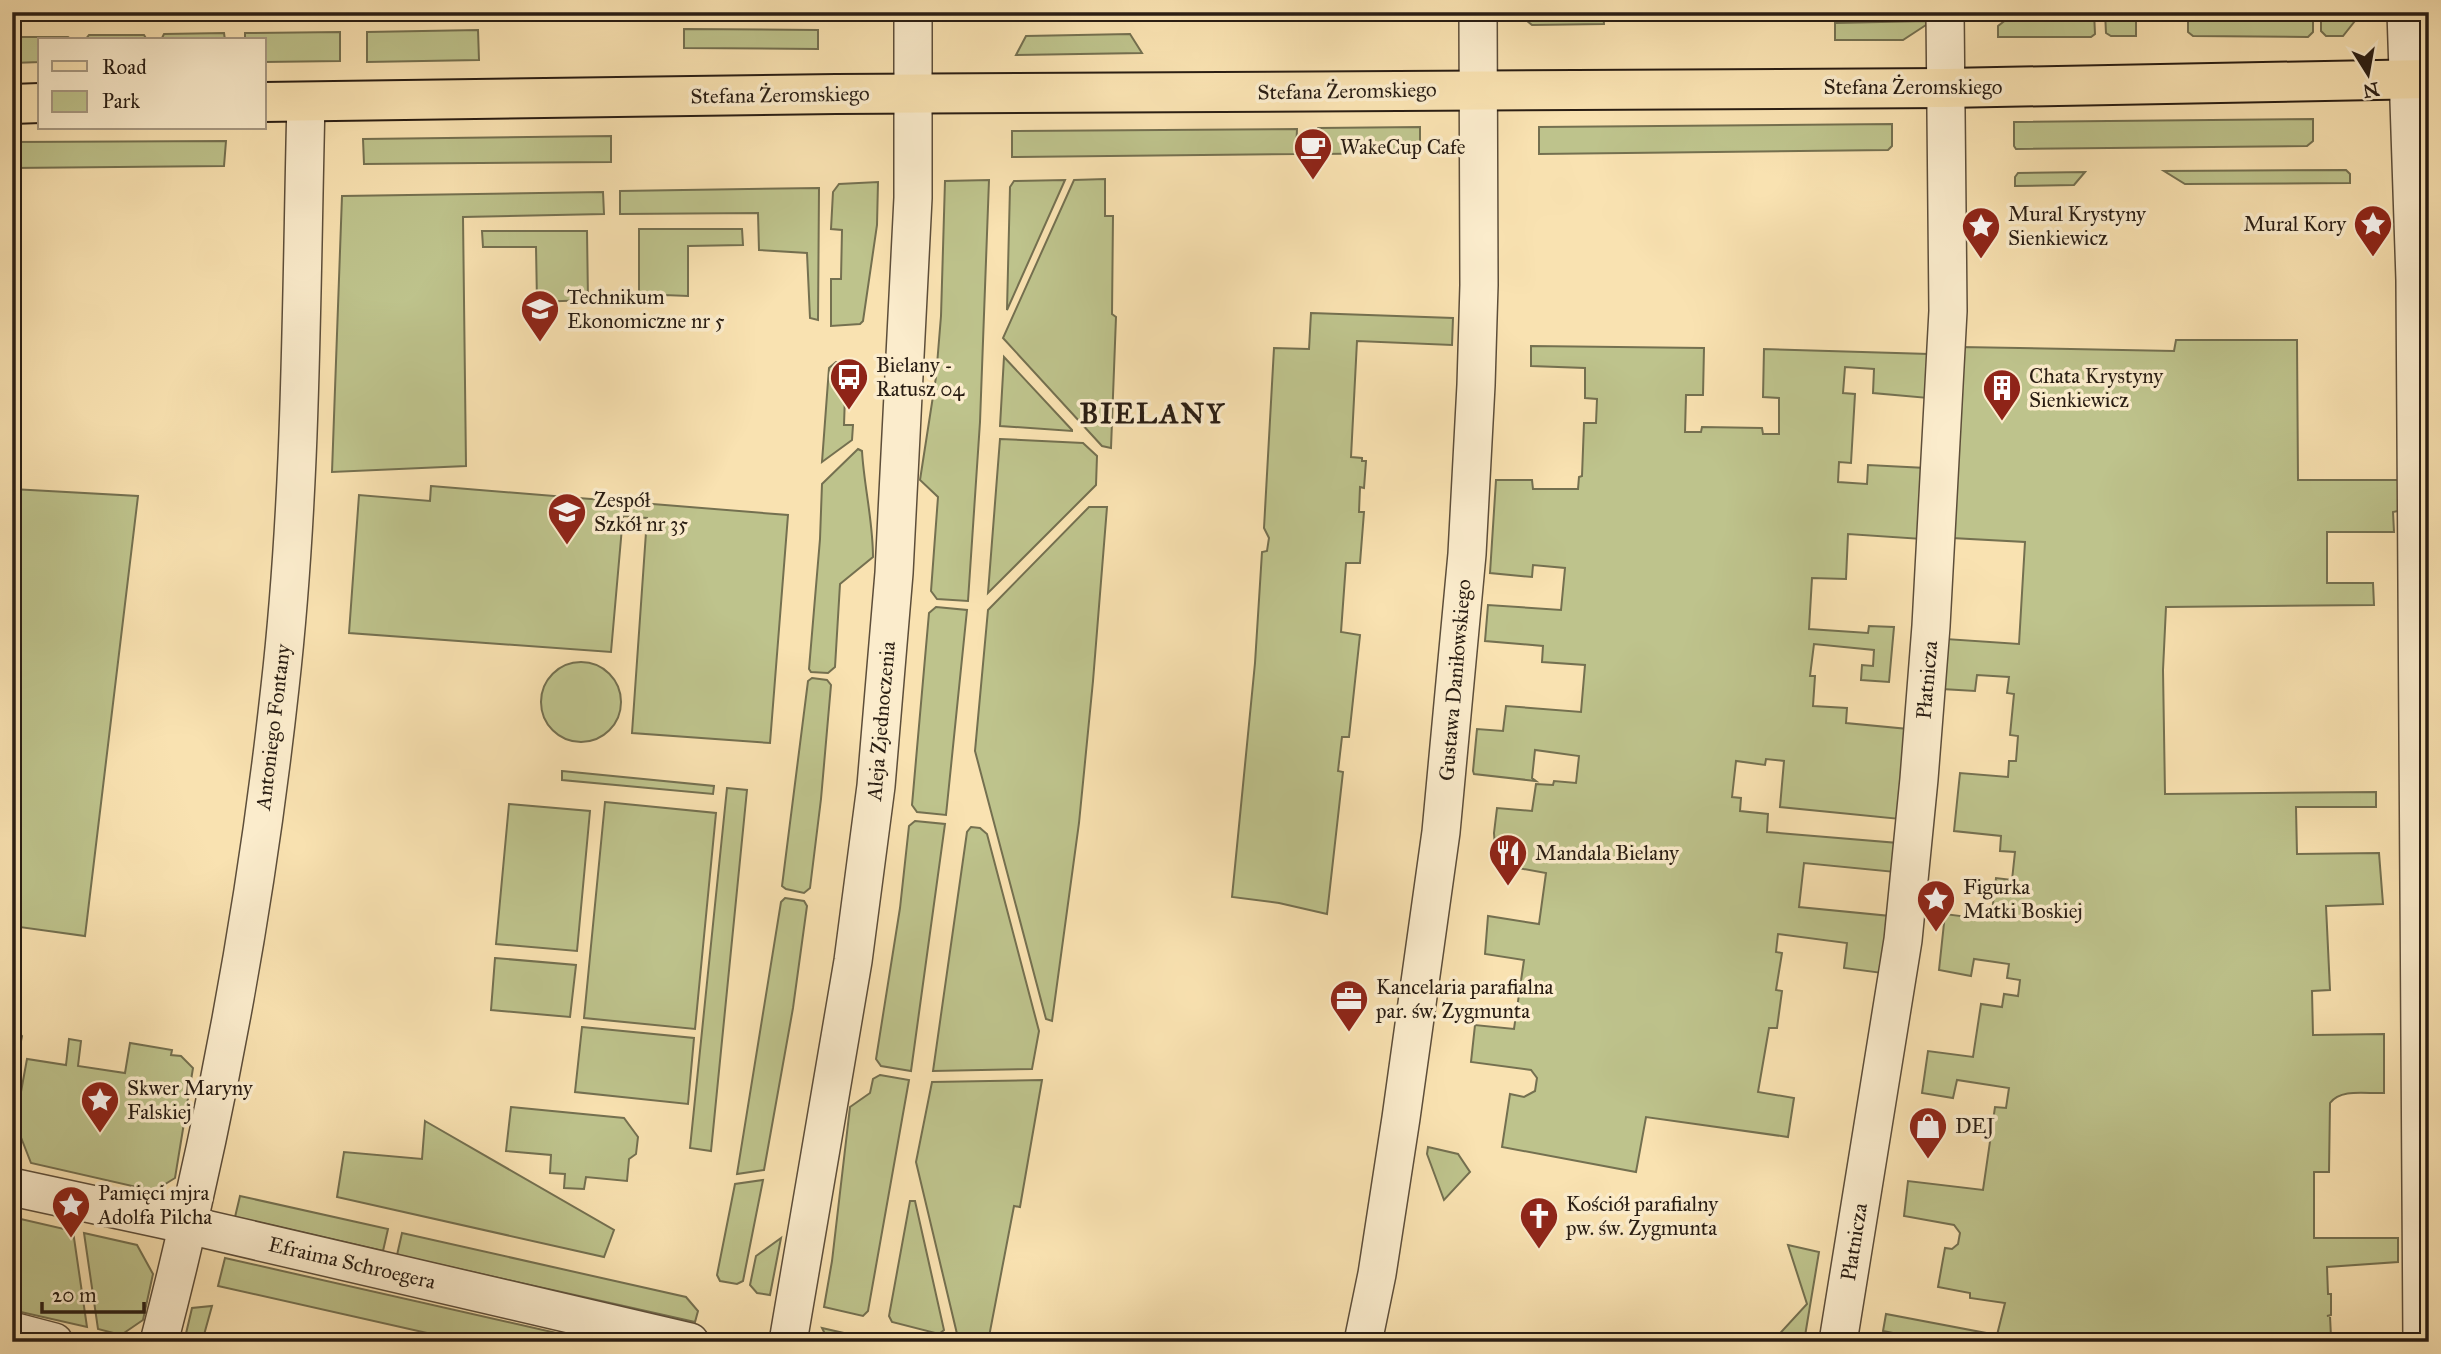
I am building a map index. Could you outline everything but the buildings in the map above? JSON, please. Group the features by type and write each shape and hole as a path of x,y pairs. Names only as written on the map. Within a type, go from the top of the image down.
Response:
{"main road":[{"name":"Stefana Żeromskiego","path":"266,102 1479,89 1946,88 2419,79"},
{"path":"12,104 38,103"}],"street":[{"name":"Aleja Zjednoczenia","path":"788,1342 853,961 876,786 894,573 914,198 913,12"},
{"name":"Gustawa Daniłowskiego","path":"1363,1342 1377,1274 1401,1118 1441,832 1466,554 1476,385 1478,12"},
{"name":"Płatnicza","path":"1838,1342 1903,940 1919,779 1931,626 1948,312 1945,12"},
{"path":"2406,12 2419,79 2415,280 2422,1342"},
{"name":"Antoniego Fontany","path":"159,1342 188,1225 227,1041 246,932 280,687 292,540 299,395 306,102"},
{"name":"Efraima Schroegera","path":"12,1187 188,1225 690,1342"},
{"path":"12,1331 54,1342"}],"green space":[{"path":"1516,12 1603,12 1604,24 1532,25"},
{"path":"2016,12 2094,12 2095,34 2091,37 1998,37 1998,26"},
{"path":"2105,12 2172,12 2172,21 2136,21 2136,36 2111,36 2106,33"},
{"path":"2188,12 2313,12 2313,32 2308,37 2193,36 2188,32"},
{"path":"2321,12 2362,12 2343,36 2326,36 2321,31"},
{"path":"1927,21 1926,25 1903,40 1835,40 1835,23"},
{"path":"684,29 818,30 818,49 684,48"},
{"path":"478,30 479,60 367,62 367,32"},
{"path":"340,32 340,61 266,62 266,38 245,38 245,33"},
{"path":"224,33 225,38 162,38 164,34"},
{"path":"1130,34 1142,53 1016,55 1026,36"},
{"path":"89,35 144,35 146,38 87,38"},
{"path":"13,37 69,38 38,38 38,62 13,63"},
{"path":"2313,119 2313,141 2307,146 2016,149 2014,146 2014,122"},
{"path":"1892,124 1892,146 1888,150 1539,154 1539,127"},
{"path":"1420,127 1420,153 1318,154 1318,128"},
{"path":"1297,129 1296,154 1012,157 1012,131"},
{"path":"611,136 611,162 364,164 363,139"},
{"path":"226,141 224,166 12,168 12,142"},
{"path":"2346,170 2350,174 2350,183 2185,184 2164,171"},
{"path":"2085,172 2074,185 2015,186 2018,173"},
{"path":"1105,179 1105,216 1113,216 1112,314 1116,317 1111,448 1102,446 1003,338 1074,180"},
{"path":"989,180 980,422 968,601 937,599 931,591 938,497 920,480 936,377 941,316 945,181"},
{"path":"1065,180 1007,310 1010,187 1014,181"},
{"path":"878,182 877,225 863,321 860,324 831,326 831,279 841,279 842,230 831,229 833,192 839,184"},
{"path":"819,188 818,320 810,318 807,253 759,250 758,213 620,214 620,191"},
{"path":"603,192 604,214 463,217 466,466 332,472 342,196"},
{"path":"639,229 742,229 743,245 688,246 688,296 664,295 664,300 639,300"},
{"path":"482,231 587,231 588,300 537,302 536,247 483,247"},
{"path":"1311,313 1453,318 1452,345 1357,341 1351,457 1366,461 1364,488 1360,487 1359,512 1364,512 1360,563 1346,563 1341,632 1360,635 1349,737 1342,737 1338,771 1343,772 1327,914 1279,903 1232,897 1255,663 1262,552 1267,551 1269,538 1264,528 1274,348 1309,349"},
{"path":"2176,340 2297,340 2298,480 2398,480 2398,511 2393,512 2394,532 2327,532 2327,583 2373,583 2374,605 2166,607 2163,670 2165,794 2376,792 2376,807 2296,807 2297,854 2379,853 2383,904 2326,906 2330,990 2312,991 2313,1035 2384,1034 2384,1093 2341,1095 2330,1103 2329,1172 2314,1172 2314,1238 2398,1238 2398,1262 2327,1267 2328,1294 2331,1294 2331,1315 2327,1316 2330,1316 2331,1337 2328,1337 2328,1342 1928,1342 1883,1331 1886,1314 1997,1335 2005,1303 1970,1298 1970,1293 1938,1287 1945,1248 1952,1249 1958,1244 1960,1233 1954,1225 1904,1216 1908,1181 1983,1190 1995,1107 2006,1108 2009,1088 1957,1080 1953,1098 1922,1093 1928,1051 1973,1057 1981,1004 2002,1007 2004,994 2018,996 2020,980 2007,978 2009,964 1974,959 1971,976 1939,970 1945,914 1991,920 1996,878 2012,880 2015,852 2000,851 2001,836 1954,831 1960,773 2008,777 2009,761 2016,761 2018,736 2010,735 2014,694 2007,693 2009,677 1977,675 1975,691 1942,689 1946,639 2019,644 2025,542 1952,538 1961,347 2174,351"},
{"path":"1531,346 1704,348 1703,395 1686,395 1685,432 1701,432 1702,427 1762,428 1763,434 1779,434 1779,398 1763,397 1764,349 1929,354 1928,398 1873,393 1874,369 1845,367 1843,393 1855,394 1851,463 1839,462 1838,482 1867,484 1868,465 1926,468 1922,539 1848,534 1846,579 1812,578 1809,629 1868,633 1869,626 1894,627 1889,682 1861,680 1862,665 1873,666 1874,650 1814,644 1810,676 1815,676 1813,706 1847,708 1846,723 1908,729 1900,819 1780,807 1784,761 1766,759 1765,765 1736,761 1732,797 1741,798 1740,811 1768,814 1767,832 1898,843 1895,872 1804,863 1799,907 1890,916 1882,973 1844,968 1847,943 1778,934 1776,952 1782,953 1776,990 1782,991 1777,1028 1769,1028 1758,1092 1794,1098 1788,1137 1646,1117 1636,1172 1502,1147 1510,1094 1524,1097 1535,1091 1537,1078 1531,1070 1471,1062 1475,1025 1514,1029 1524,960 1485,954 1488,916 1539,924 1546,873 1496,864 1494,833 1497,808 1532,811 1536,784 1553,785 1554,781 1576,783 1579,756 1535,750 1532,778 1536,781 1474,774 1473,771 1477,729 1503,731 1506,706 1581,712 1585,665 1542,662 1543,646 1485,641 1488,605 1561,610 1565,568 1533,565 1532,577 1490,573 1496,480 1532,480 1533,489 1578,489 1579,477 1582,476 1584,423 1596,423 1597,399 1585,398 1585,368 1531,366"},
{"path":"1004,357 1072,430 1072,431 1000,426"},
{"path":"836,362 848,363 853,371 853,394 845,395 844,425 853,425 852,440 822,462 829,368"},
{"path":"1000,439 1083,443 1097,456 1096,485 988,593"},
{"path":"858,449 862,451 873,557 840,584 835,667 828,673 811,672 809,669 822,484"},
{"path":"431,486 788,515 770,743 632,733 647,518 623,516 611,652 349,633 359,495 430,501"},
{"path":"12,489 138,496 85,936 12,926"},
{"path":"1089,507 1107,507 1079,823 1052,1021 1046,1019 975,751 988,610"},
{"path":"936,607 967,610 946,815 917,812 912,805 929,613"},
{"path":"581,662 596,665 609,674 618,687 621,702 618,717 609,730 596,739 581,742 566,739 553,730 544,717 541,702 544,687 553,674 566,665"},
{"path":"812,678 827,680 831,685 810,888 804,893 782,886 808,681"},
{"path":"562,771 714,786 713,794 562,780"},
{"path":"727,788 747,790 711,1151 690,1148"},
{"path":"605,802 716,813 695,1029 584,1018"},
{"path":"509,804 590,811 577,951 496,944"},
{"path":"915,821 945,824 911,1071 881,1066 876,1059 900,908 909,826"},
{"path":"971,827 980,828 987,834 1039,1031 1032,1069 933,1071 967,832"},
{"path":"785,898 804,901 807,906 793,1008 764,1170 737,1174 781,902"},
{"path":"495,958 576,965 570,1017 491,1010"},
{"path":"582,1027 694,1038 688,1104 575,1092"},
{"path":"12,1032 22,1036 12,1086"},
{"path":"69,1039 81,1041 78,1066 125,1073 130,1043 172,1050 171,1055 181,1056 193,1068 175,1178 154,1191 31,1163 20,1135 14,1130 27,1059 66,1065"},
{"path":"880,1075 909,1080 868,1311 863,1316 824,1307 850,1107 870,1093 873,1079"},
{"path":"1042,1080 1020,1207 1014,1206 988,1342 958,1338 916,1162 932,1082"},
{"path":"511,1107 624,1118 638,1137 636,1154 629,1159 627,1181 586,1177 584,1189 564,1188 565,1174 550,1173 551,1155 506,1151"},
{"path":"425,1121 614,1230 604,1257 337,1197 344,1152 422,1159"},
{"path":"1428,1147 1458,1154 1470,1172 1444,1200 1427,1154"},
{"path":"763,1180 743,1281 737,1284 720,1281 717,1275 735,1184"},
{"path":"240,1196 388,1229 383,1251 235,1217"},
{"path":"910,1201 915,1201 944,1330 939,1334 892,1322 889,1316"},
{"path":"12,1217 73,1231 87,1327 12,1310"},
{"path":"84,1233 137,1245 153,1274 143,1320 121,1335 98,1329"},
{"path":"402,1233 686,1297 698,1311 695,1322 397,1255"},
{"path":"781,1238 770,1295 757,1293 750,1285 756,1256"},
{"path":"1788,1245 1819,1252 1804,1342 1772,1342 1807,1304"},
{"path":"225,1258 596,1342 467,1342 218,1286"},
{"path":"212,1306 202,1342 184,1342 192,1308"},
{"path":"822,1328 866,1338 865,1342 829,1342"}],"place":[{"name":"WakeCup Cafe","path":"1313,181"},
{"name":"Mural Kory","path":"2373,258"},
{"name":"Mural Krystyny Sienkiewicz","path":"1981,260"},
{"name":"Technikum Ekonomiczne nr 5","path":"540,343"},
{"name":"Bielany - Ratusz 04","path":"849,411"},
{"name":"Chata Krystyny Sienkiewicz","path":"2002,422"},
{"name":"Zespół Szkół nr 35","path":"567,546"},
{"name":"Mandala Bielany","path":"1508,887"},
{"name":"Figurka Matki Boskiej","path":"1936,933"},
{"name":"Kancelaria parafialna par. św. Zygmunta","path":"1349,1033"},
{"name":"Skwer Maryny Falskiej","path":"100,1134"},
{"name":"DEJ","path":"1928,1160"},
{"name":"Pamięci mjra Adolfa Pilcha","path":"71,1239"},
{"name":"Kościół parafialny pw. św. Zygmunta","path":"1539,1250"}],"district":[{"name":"BIELANY","path":"1153,413"}]}
